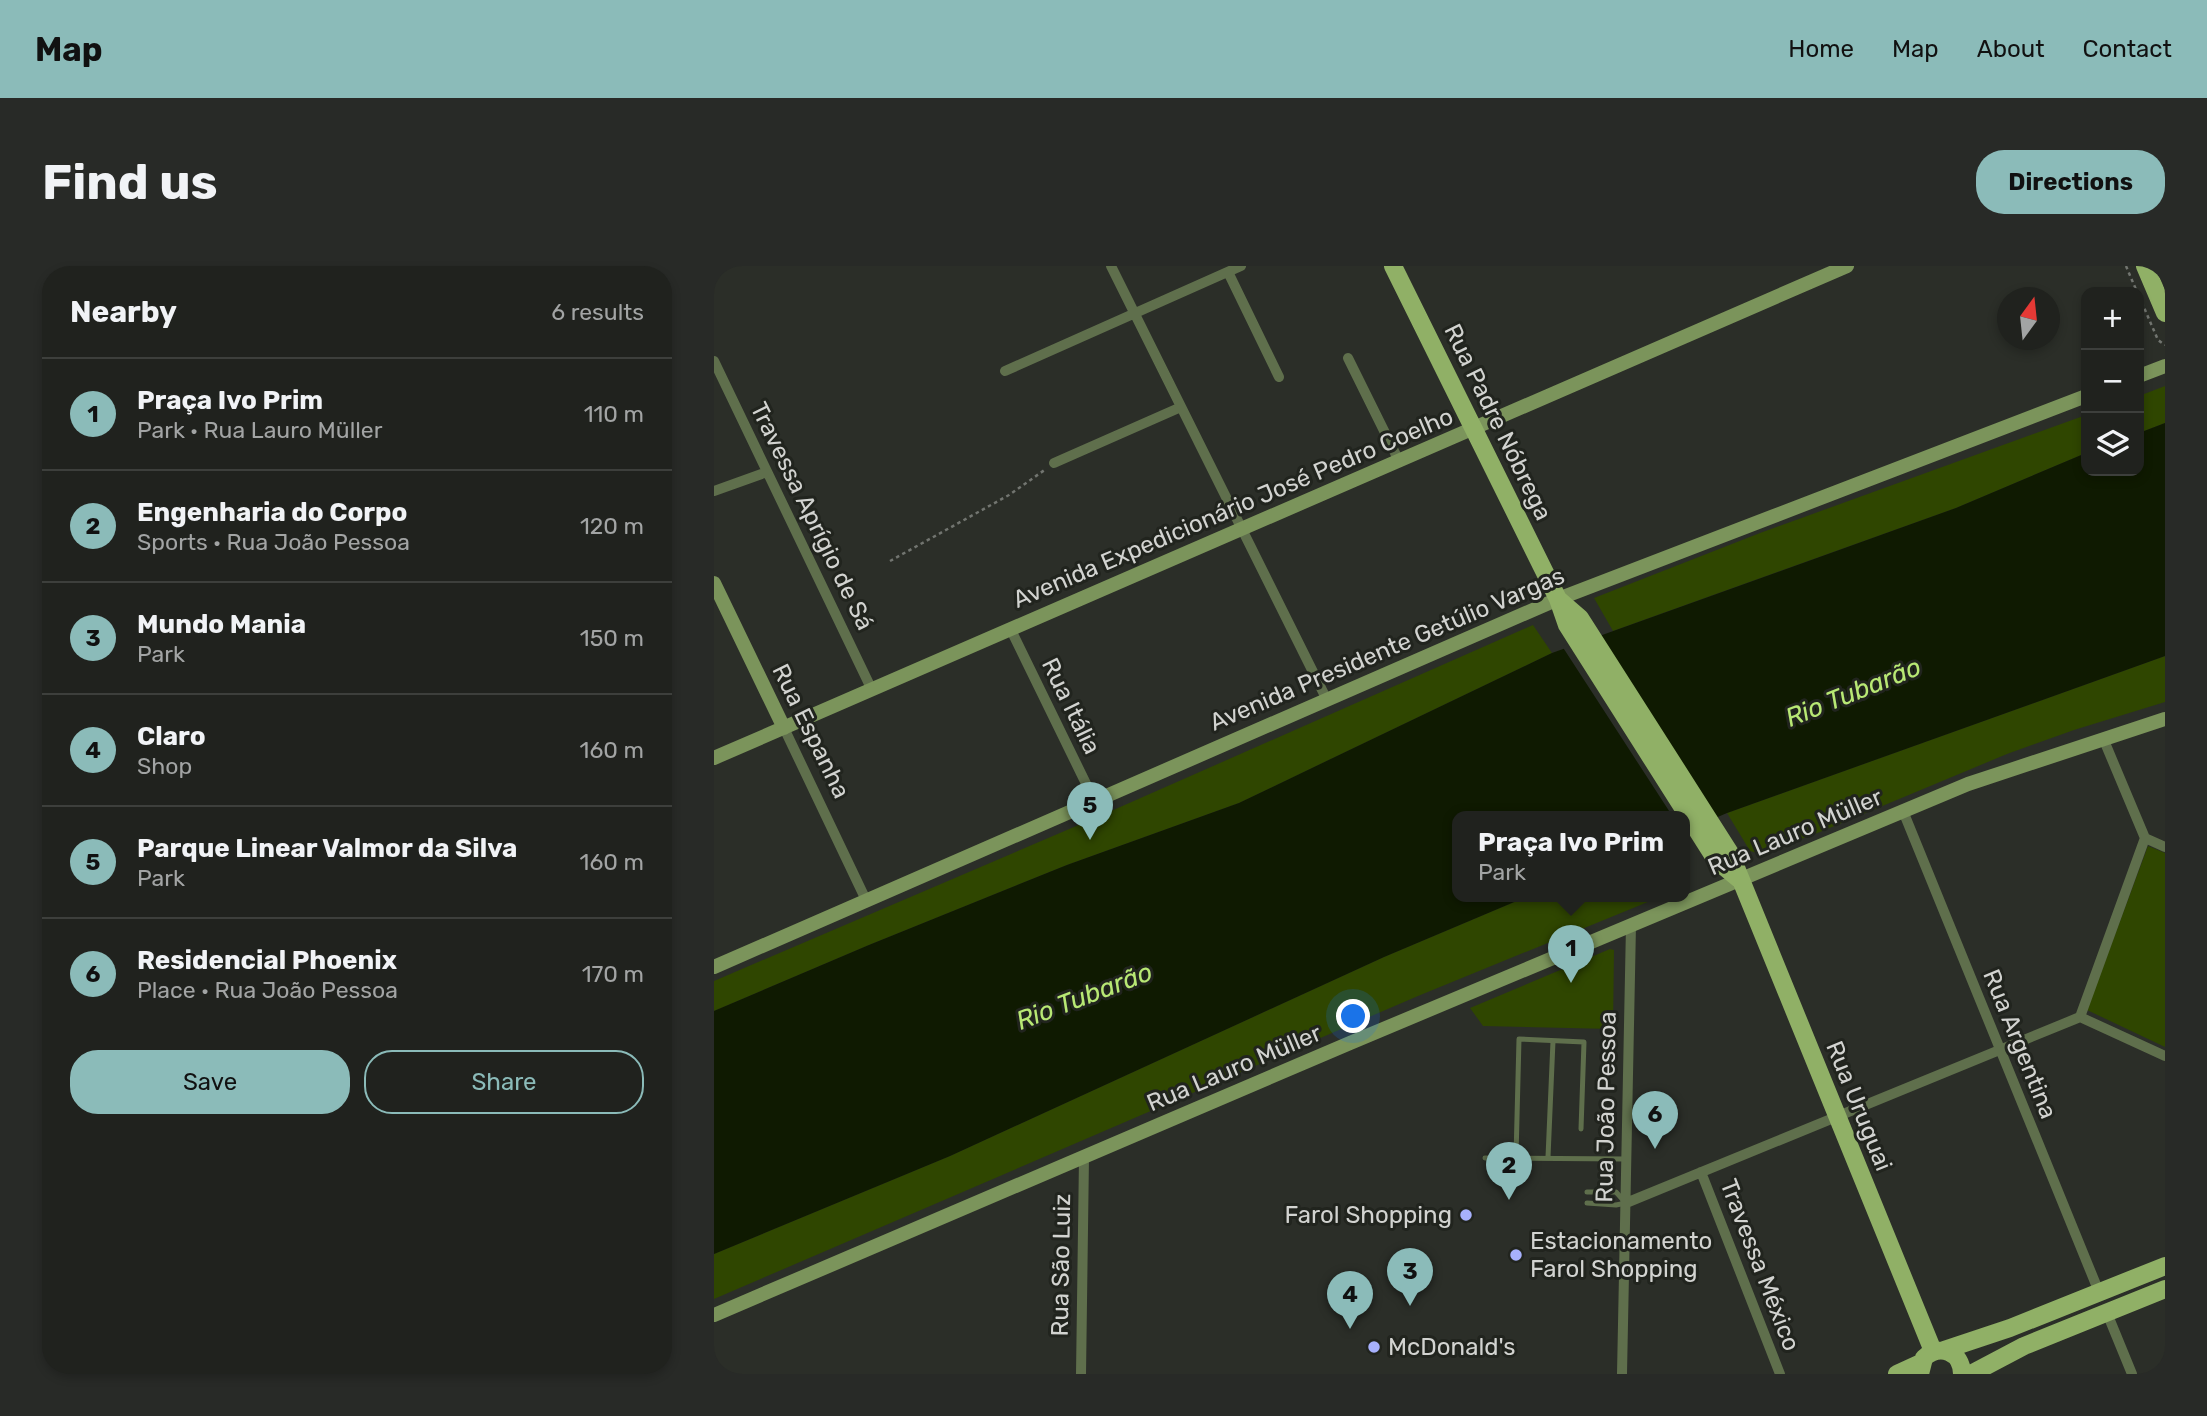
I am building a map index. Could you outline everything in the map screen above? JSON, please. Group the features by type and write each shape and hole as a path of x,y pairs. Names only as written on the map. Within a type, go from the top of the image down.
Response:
{"main road":[{"name":"Rua Padre Nóbrega","path":"1393,266 1558,599 1574,622"},
{"name":"Avenida Expedicionário José Pedro Coelho","path":"714,758 1847,266"},
{"path":"2145,266 2165,313"},
{"path":"2144,374 2165,366"},
{"name":"Avenida Presidente Getúlio Vargas","path":"714,967 1558,599 2081,398"},
{"name":"Rua Espanha","path":"714,583 784,728"},
{"name":"Rua Uruguai","path":"1574,622 1723,857 1740,879 1837,1117 1929,1360 1956,1356 1962,1367 1962,1374"},
{"name":"Rua Lauro Müller","path":"1690,900 2001,772 2165,719"},
{"name":"Rua Lauro Müller","path":"714,1315 1686,902"},
{"path":"1897,1374 2165,1266"},
{"path":"1971,1374 2024,1346 2165,1289"}],"street":[{"path":"1111,266 1327,700"},
{"path":"1005,370 1241,266"},
{"path":"1227,272 1279,377"},
{"path":"1348,358 1399,461"},
{"name":"Travessa Aprígio de Sá","path":"714,361 872,690"},
{"path":"1054,463 1181,407"},
{"path":"714,492 767,472"},
{"name":"Rua Itália","path":"1011,629 1094,800"},
{"name":"Rua Espanha","path":"784,728 866,900"},
{"path":"2080,1017 2145,838 2103,738"},
{"name":"Rua Argentina","path":"1903,811 2099,1292"},
{"path":"2145,838 2165,847"},
{"name":"Rua João Pessoa","path":"1622,1374 1631,925"},
{"path":"1626,1203 2080,1017 2165,1056"},
{"name":"Rua São Luiz","path":"1081,1374 1084,1157"},
{"name":"Travessa México","path":"1701,1172 1780,1374"},
{"path":"2107,1313 2132,1374"}],"lane":[{"path":"1516,1157 1519,1039 1584,1042 1581,1129"},
{"path":"1548,1157 1553,1041"},
{"path":"1485,1158 1626,1159"},
{"path":"1587,1192 1616,1192 1626,1203"},
{"path":"1587,1203 1626,1203"}],"path":[{"path":"2126,266 2135,287"},
{"path":"2144,308 2158,340 2165,345"},
{"path":"890,561 1009,495 1054,463"}],"green space":[{"path":"2165,386 2165,423 2144,431 2144,413 2144,394"},
{"path":"2081,417 2081,455 1956,508 1613,631 1594,598 1760,533"},
{"path":"1533,625 1552,653 1239,803 1067,865 714,1011 714,981 1102,815"},
{"path":"2165,656 2165,702 2007,754 1820,832 1760,854 1750,851 1727,813"},
{"path":"2148,846 2165,853 2165,1047 2087,1010"},
{"path":"1514,902 1648,902 1418,996 714,1299 714,1254 950,1156 1384,957"},
{"path":"1610,949 1614,950 1613,1029 1483,1026 1470,1008"}],"water":[{"name":"Rio Tubarão","path":"2165,423 2165,656 1727,813 1690,829 1690,811 1452,811 1452,902 1514,902 1384,957 950,1156 714,1254 714,1011 1067,865 1239,803 1552,653 1956,508 2081,455 2081,476 2144,476 2144,431"}],"pier":[{"path":"1595,634 1714,822 1690,832 1690,811 1669,811 1562,646"}],"place":[{"name":"Parque Linear Valmor da Silva","path":"1090,840"},
{"name":"Praça Ivo Prim","path":"1571,983"},
{"name":"Residencial Phoenix","path":"1655,1149"},
{"name":"Engenharia do Corpo","path":"1509,1200"},
{"name":"Farol Shopping","path":"1466,1215"},
{"name":"Estacionamento Farol Shopping","path":"1516,1255"},
{"name":"Mundo Mania","path":"1410,1306"},
{"name":"Claro","path":"1350,1329"},
{"name":"McDonald's","path":"1374,1347"}]}
